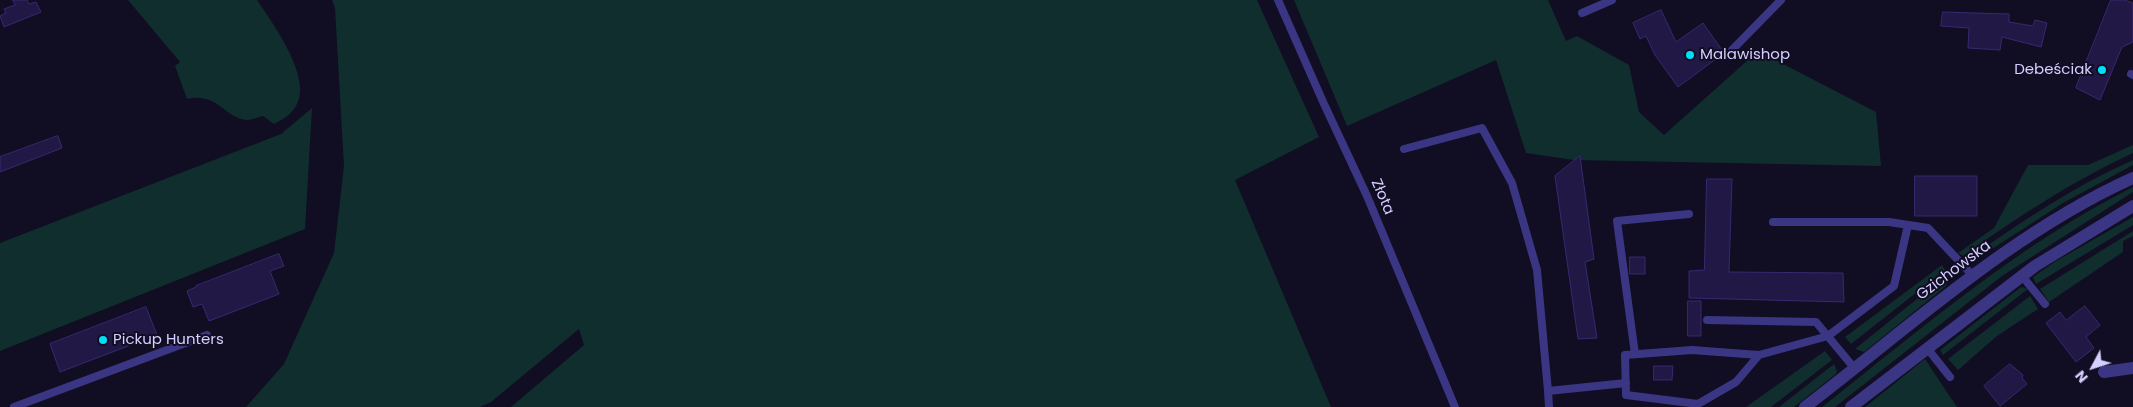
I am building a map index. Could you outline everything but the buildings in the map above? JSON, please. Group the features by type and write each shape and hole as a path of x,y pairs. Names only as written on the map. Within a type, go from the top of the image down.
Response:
{"street":[{"name":"Gzichowska","path":"1805,407 2023,240 2079,205 2133,178"},
{"path":"1851,407 2035,266 2133,206"},
{"path":"2104,372 2133,368"}],"lane":[{"name":"Złota","path":"1278,0 1324,104 1368,196 1455,407"},
{"path":"1582,13 1612,0"},
{"path":"1732,50 1781,0"},
{"path":"1404,149 1482,128 1512,183 1537,270 1549,407"},
{"path":"1634,354 1617,221 1689,214"},
{"path":"1773,222 1889,222 1928,228 1974,276"},
{"path":"1759,355 1736,382 1698,404 1626,395 1625,355 1692,350 1759,355 1828,336 1894,286 1908,225"},
{"path":"2022,276 2045,304"},
{"path":"1707,320 1816,322 1855,369"},
{"path":"14,407 207,335"},
{"path":"1927,348 1950,376"},
{"path":"1548,390 1626,383"}],"green space":[{"path":"128,0 257,0 280,35 295,65 300,93 295,108 287,116 274,124 263,116 249,120 239,118 206,99 187,99 175,66 180,62"},
{"path":"332,0 1257,0 1319,137 1235,180 1331,407 511,407 584,345 579,329 491,402 480,407 246,407 284,364 334,253 344,166 335,8"},
{"path":"1294,0 1548,0 1566,41 1577,36 1629,65 1639,112 1664,135 1758,51 1876,112 1881,166 1574,160 1526,153 1496,60 1347,126"},
{"path":"312,108 305,229 0,351 0,243 281,134"},
{"path":"2133,145 2133,153 2089,175 2046,200 1963,256 1958,253 1994,228 2028,165 2088,165"},
{"path":"2133,160 2133,165 2063,203 1975,260 1968,259 2028,218 2069,193"},
{"path":"2133,187 2133,192 2002,276 1835,407 1822,407 1934,318 2010,261 2091,210"},
{"path":"2133,217 2133,225 2036,284 2033,277 2056,261"},
{"path":"2133,231 2133,236 2123,241 2123,252 2049,302 2040,289"},
{"path":"1942,265 1945,270 1851,344 1845,337"},
{"path":"1949,273 1946,286 1864,352 1855,349"},
{"path":"2021,287 2028,289 1943,355 1940,350"},
{"path":"2030,296 2038,309 1997,336 1958,370 1948,359"},
{"path":"1825,351 1832,360 1771,407 1746,407"},
{"path":"1925,359 1957,407 1865,407"},
{"path":"1834,364 1837,371 1836,374 1794,407 1779,407"}],"place":[{"name":"Malawishop","path":"1690,55"},
{"name":"Debeściak","path":"2102,70"},
{"name":"Pickup Hunters","path":"103,340"}]}
